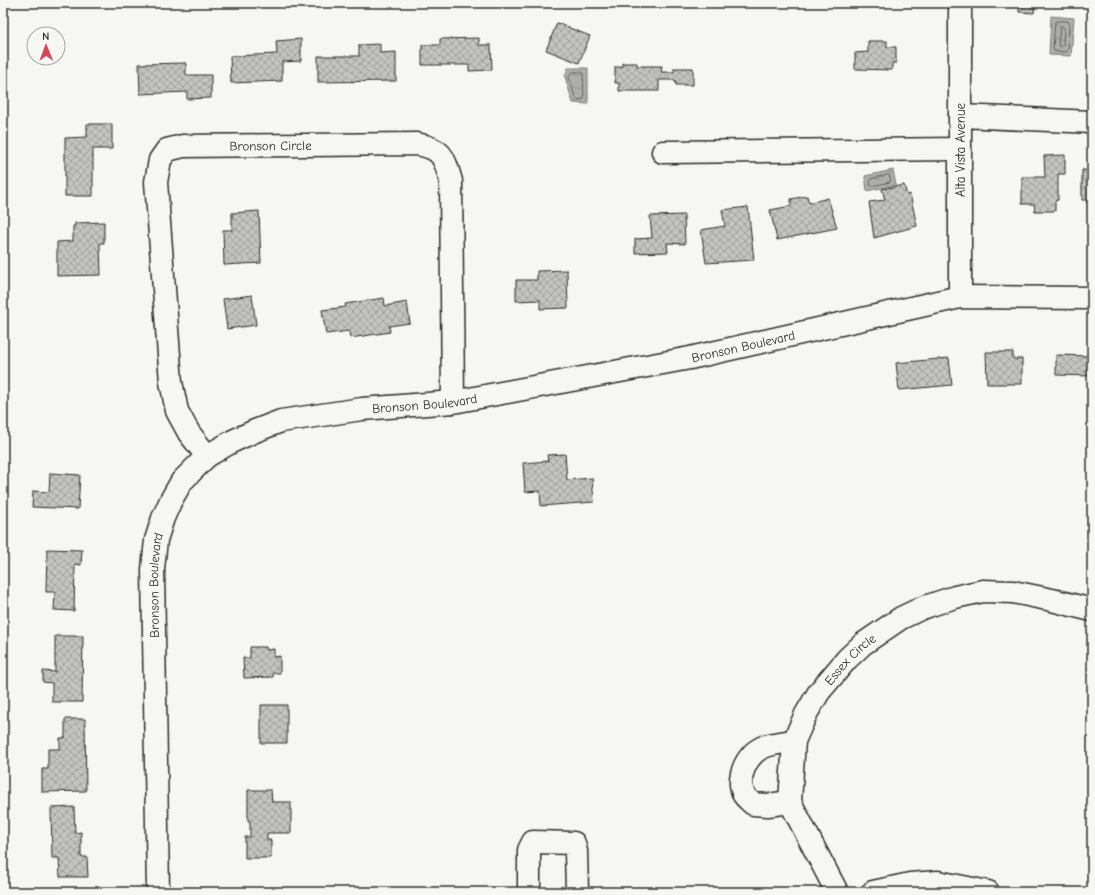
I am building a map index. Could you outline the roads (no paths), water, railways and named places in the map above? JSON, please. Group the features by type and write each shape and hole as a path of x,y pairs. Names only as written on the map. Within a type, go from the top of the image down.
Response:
{"street":[{"name":"Alta Vista Avenue","path":"960,3 960,297"},
{"path":"960,116 1092,122"},
{"name":"Bronson Circle","path":"207,456 189,433 178,411 170,374 156,182 160,160 167,150 183,146 417,144 431,147 441,154 447,166 451,181 453,402"},
{"path":"663,152 960,149"},
{"name":"Bronson Boulevard","path":"158,892 153,568 156,540 163,518 182,481 207,456 254,431 281,421 362,409 453,402 690,358 960,297 1092,298"},
{"name":"Essex Circle","path":"790,802 794,741 806,714 819,692 847,659 863,644 901,618 922,608 954,597 984,591 1013,592 1092,610"},
{"path":"794,741 771,744 755,752 748,759 742,770 744,795 753,804 768,805 790,802 837,892"},
{"path":"529,892 529,850 533,842 574,843 576,851 577,892"},
{"path":"873,892 910,884 938,882 988,892"}],"water":[{"path":"1051,16 1074,18 1071,56 1049,55"},
{"path":"568,68 588,68 588,104 573,103 565,77"},
{"path":"893,170 896,185 867,191 865,176"}]}
